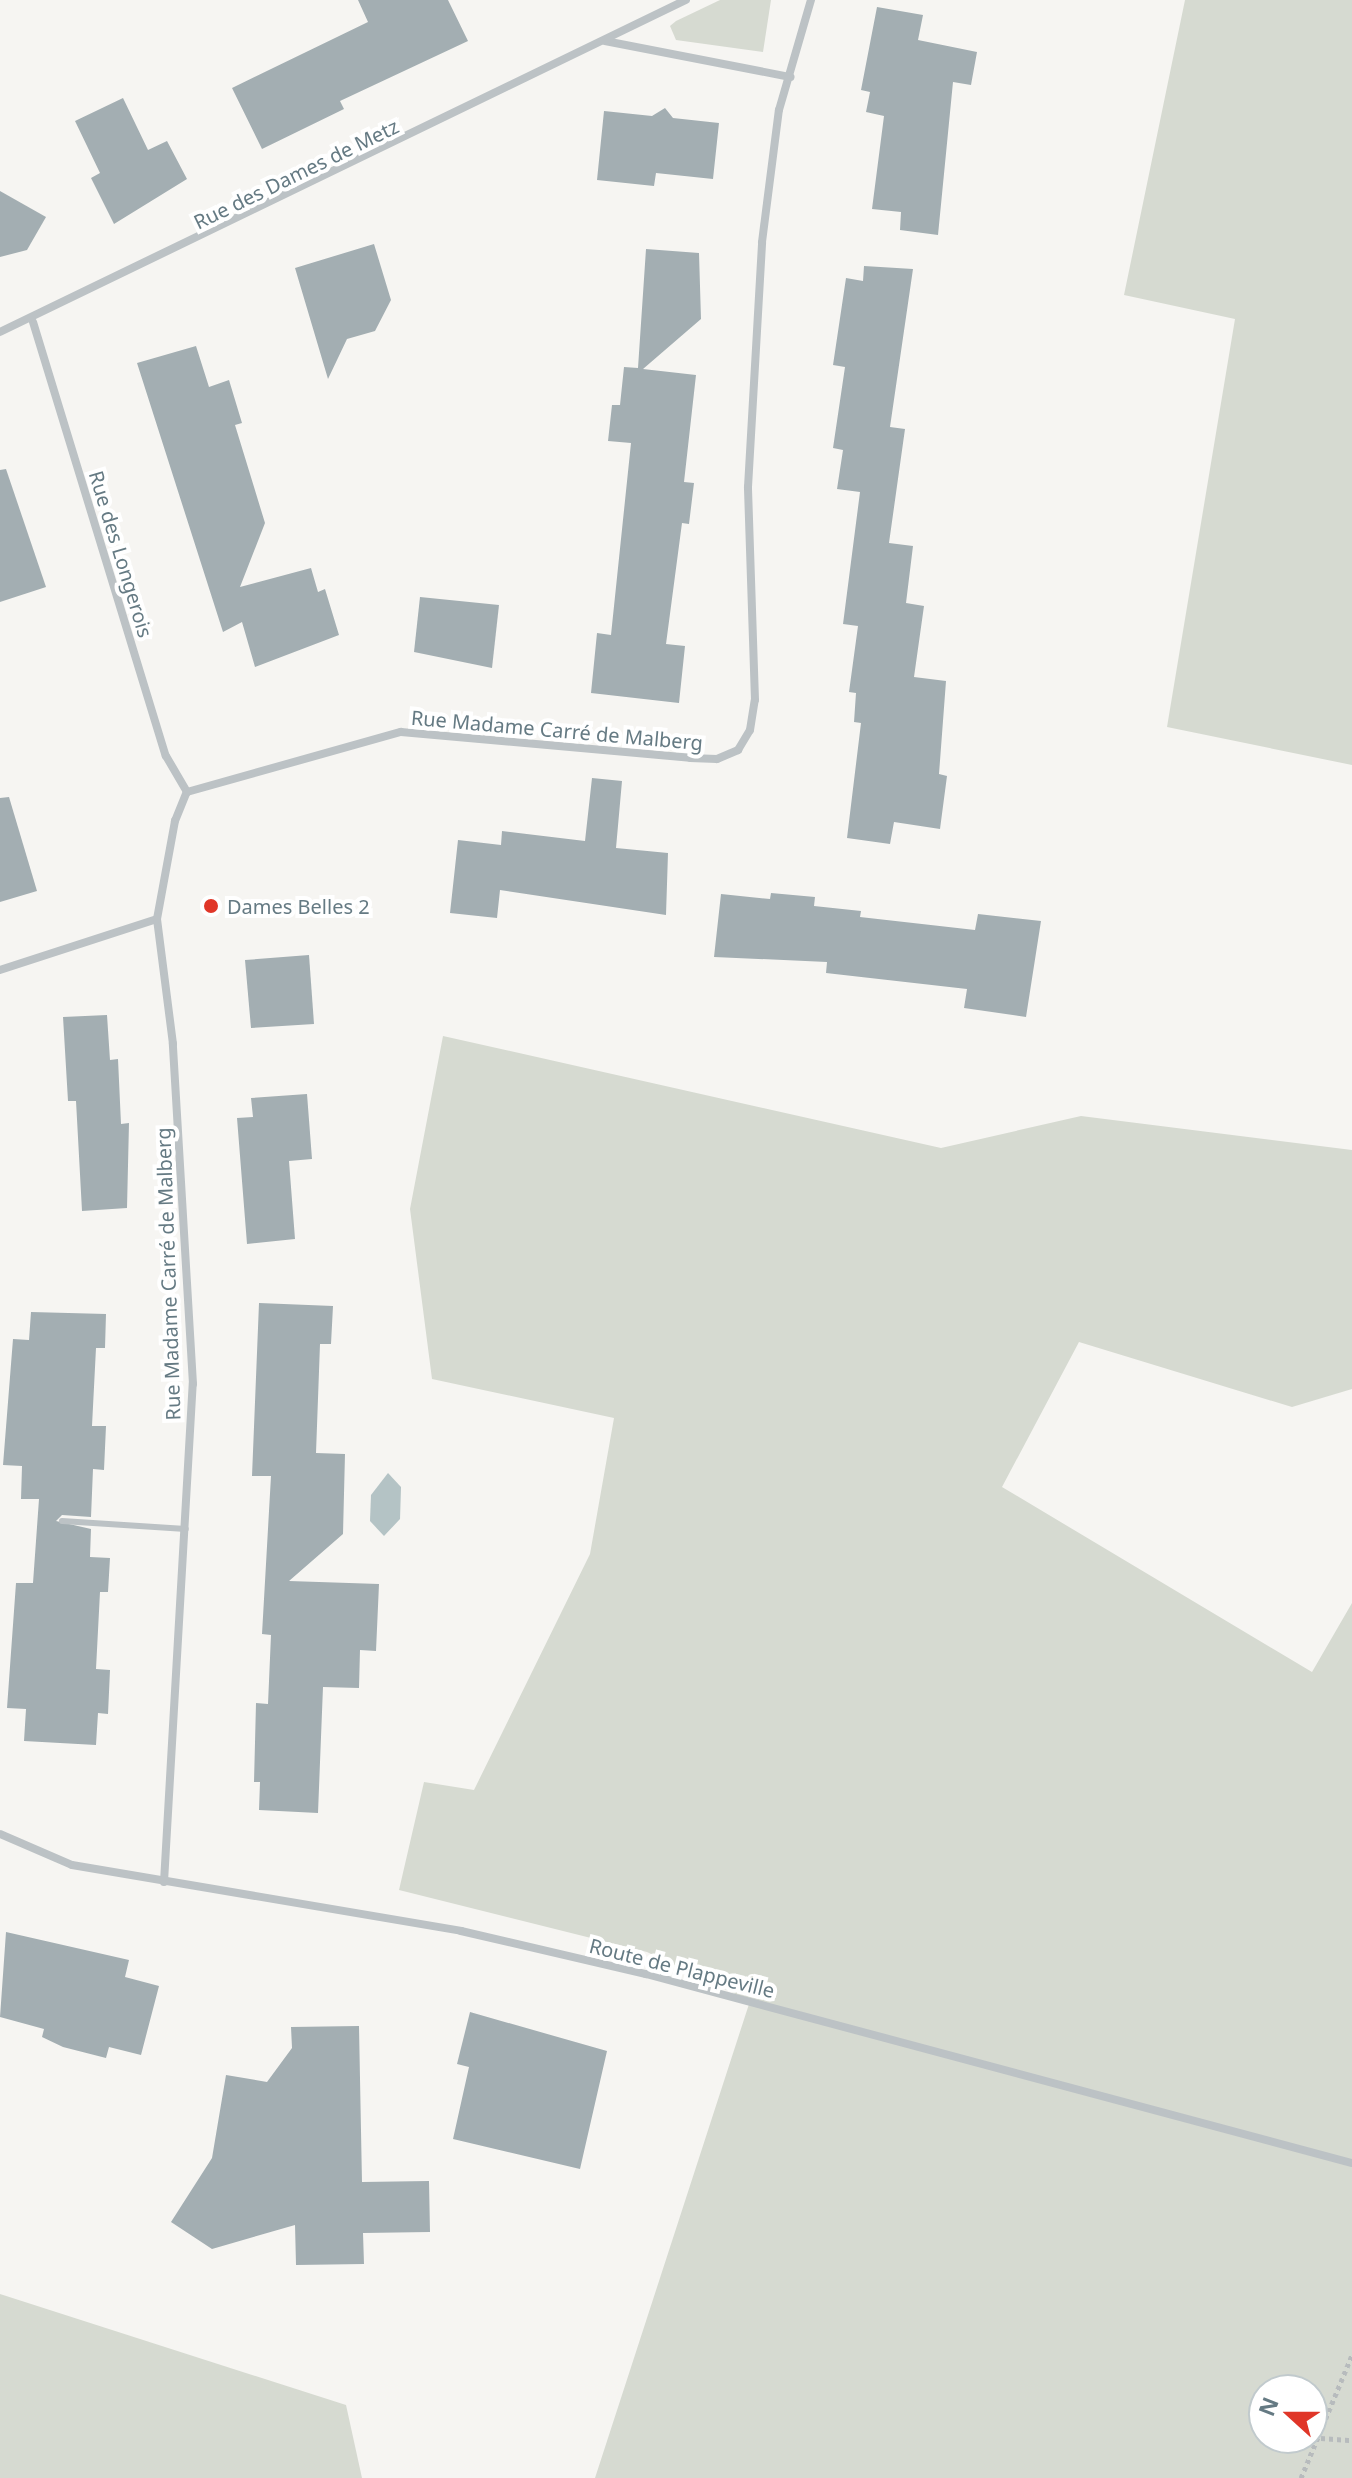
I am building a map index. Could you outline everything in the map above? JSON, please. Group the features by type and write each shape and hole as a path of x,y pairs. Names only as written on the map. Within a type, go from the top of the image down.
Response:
{"street":[{"name":"Rue des Dames de Metz","path":"0,332 33,322 686,0"},
{"name":"Rue Madame Carré de Malberg","path":"164,1882 193,1384 173,1044 157,919 175,821 187,792 401,732 690,758 717,759 738,750 750,730 755,700 748,487 762,242 779,110 811,0"},
{"path":"604,41 791,77"},
{"name":"Rue des Longerois","path":"33,322 166,756 187,792"},
{"path":"0,970 157,919"},
{"name":"Route de Plappeville","path":"0,1834 72,1865 461,1931 646,1974 1352,2163"}],"lane":[{"path":"62,1521 186,1529"}],"path":[{"path":"1328,2419 1352,2355"},
{"path":"1328,2438 1352,2440"},
{"path":"1301,2478 1313,2454"}],"shaded area":[{"path":"720,0 771,0 763,52 676,40 670,26"},
{"path":"1185,0 1352,0 1352,765 1167,727 1235,319 1124,295"},
{"path":"443,1036 941,1148 1081,1116 1352,1150 1352,1389 1292,1407 1079,1342 1002,1487 1312,1672 1352,1603 1352,2478 595,2478 750,2001 647,1952 399,1890 424,1782 474,1790 590,1554 614,1418 432,1379 410,1209"},
{"path":"388,1473 401,1487 400,1519 384,1536 370,1521 371,1495"},
{"path":"0,2294 346,2405 362,2478 0,2478"}],"building":[{"path":"358,0 448,0 468,41 340,101 344,109 262,149 232,88 368,22"},
{"path":"877,7 923,15 918,40 977,52 971,85 953,82 938,235 900,230 901,212 872,209 884,116 866,112 870,92 861,90"},
{"path":"123,98 148,150 167,141 187,179 114,224 91,178 100,173 75,121"},
{"path":"665,108 673,118 719,123 713,179 656,173 654,186 597,180 604,111 652,116"},
{"path":"0,191 46,217 27,250 0,257"},
{"path":"374,244 391,300 375,331 347,339 328,379 295,268"},
{"path":"646,249 699,253 701,319 643,369 696,375 684,482 694,483 689,524 682,523 666,644 685,646 679,703 591,693 597,633 611,635 631,443 608,441 612,405 620,405 624,367 638,368"},
{"path":"864,266 913,269 890,427 905,429 889,543 913,546 906,603 924,606 914,677 946,681 939,774 947,776 940,829 894,822 890,844 847,838 861,723 854,722 856,693 849,692 858,626 843,624 860,492 837,489 843,450 833,448 845,367 833,365 846,278 863,281"},
{"path":"196,346 209,387 229,380 242,423 235,425 265,523 240,587 311,568 318,592 325,589 339,635 255,667 242,622 223,632 137,363"},
{"path":"6,469 46,587 0,602 0,470"},
{"path":"420,597 499,605 492,668 414,652"},
{"path":"592,778 622,781 616,848 668,853 666,915 500,890 497,918 450,913 458,840 501,845 502,831 585,841"},
{"path":"9,797 37,891 0,902 0,798"},
{"path":"771,893 815,897 814,906 861,911 860,917 975,930 978,914 1041,921 1026,1017 964,1008 967,989 826,973 827,962 714,957 721,894 770,899"},
{"path":"309,955 314,1024 251,1028 245,960"},
{"path":"107,1015 110,1060 118,1059 121,1124 129,1123 127,1208 82,1211 76,1101 68,1101 63,1017"},
{"path":"307,1094 312,1159 289,1161 295,1239 247,1244 237,1118 253,1117 251,1098"},
{"path":"259,1303 333,1306 331,1344 320,1344 316,1453 345,1454 343,1534 289,1581 379,1584 376,1651 360,1650 359,1688 323,1687 318,1813 259,1810 260,1782 254,1782 256,1703 268,1704 271,1635 262,1634 271,1476 252,1476"},
{"path":"31,1312 106,1314 105,1348 96,1348 92,1426 106,1426 104,1470 93,1469 91,1517 62,1515 56,1521 91,1529 90,1557 110,1558 108,1592 100,1592 96,1669 110,1670 108,1714 98,1713 96,1745 24,1741 26,1709 7,1708 16,1583 33,1583 39,1499 21,1499 22,1466 3,1465 13,1339 29,1340"},
{"path":"6,1932 129,1960 125,1977 159,1986 141,2055 109,2047 106,2058 63,2047 42,2037 44,2029 0,2017"},
{"path":"470,2012 607,2051 580,2169 453,2139 469,2067 457,2064"},
{"path":"359,2026 362,2182 429,2181 430,2232 363,2233 364,2264 296,2265 295,2225 212,2249 171,2222 212,2158 226,2075 267,2082 292,2048 291,2027"}],"place":[{"name":"Dames Belles 2","path":"211,906"}]}
